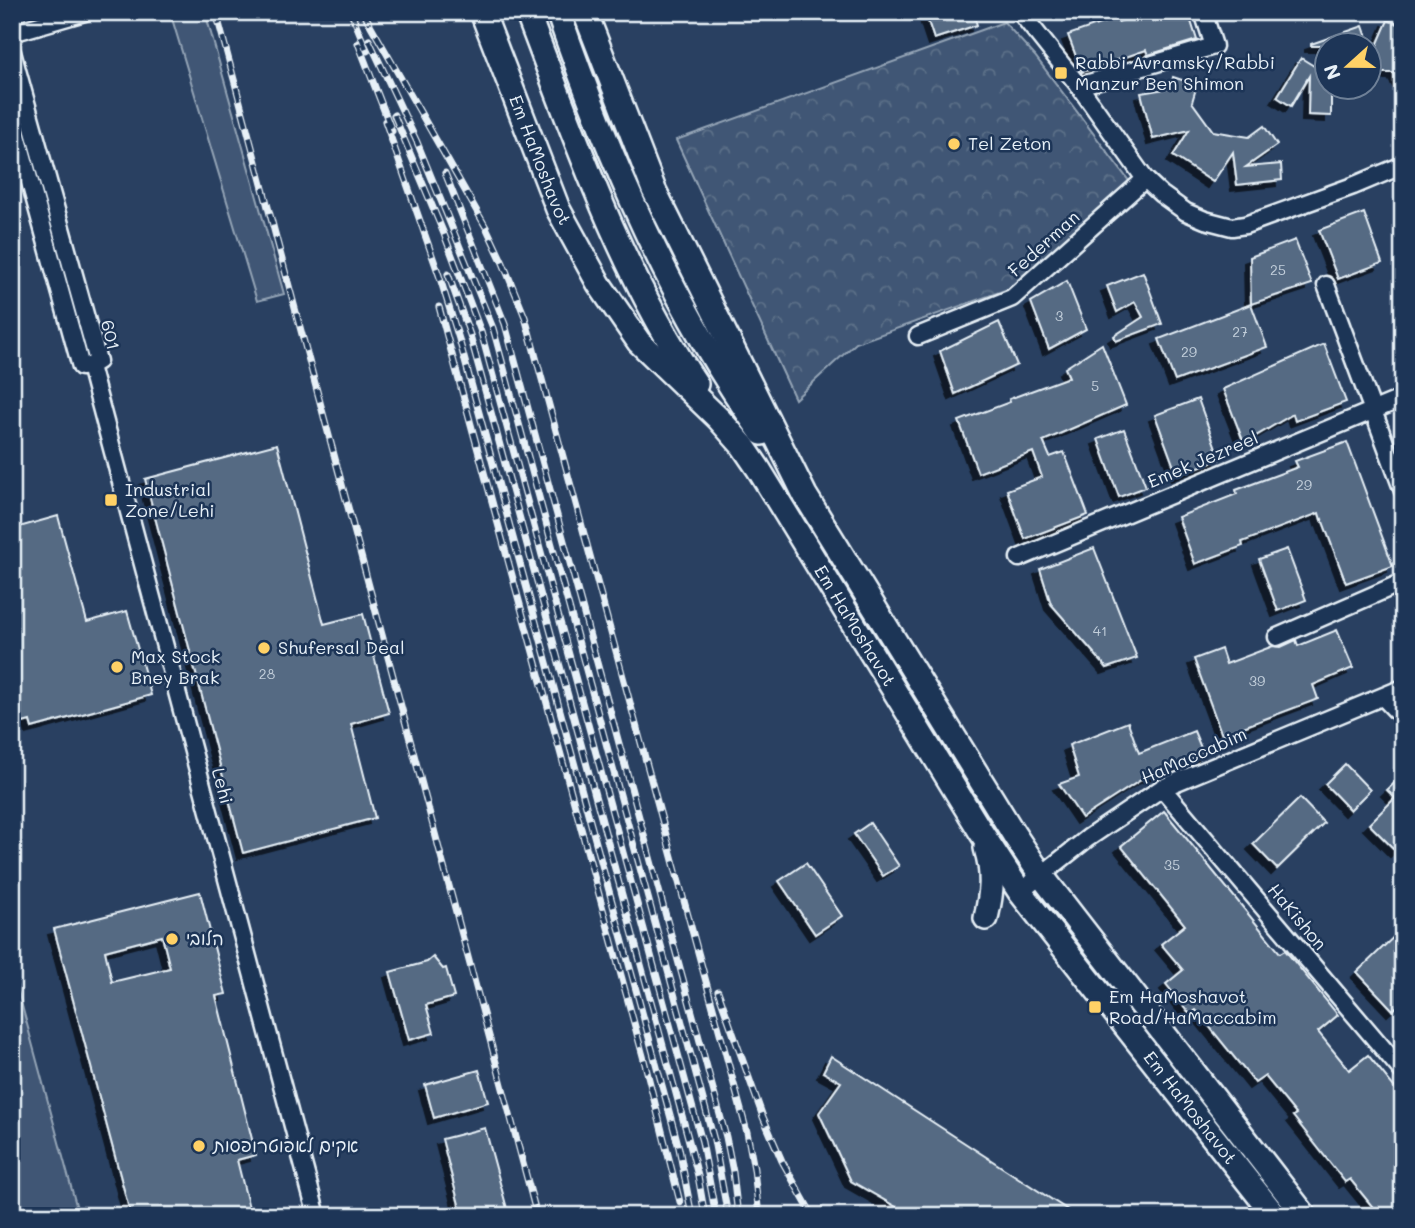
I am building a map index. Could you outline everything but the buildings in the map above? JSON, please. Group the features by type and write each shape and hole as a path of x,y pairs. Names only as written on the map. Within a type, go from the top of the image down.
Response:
{"main road":[{"name":"Em HaMoshavot","path":"482,12 558,209 599,284 639,342 719,419 743,446 1020,892 1275,1216"},
{"path":"527,12 584,163 617,241 671,347 719,419"},
{"path":"558,12 616,163 659,258 717,365 805,495"},
{"name":"Em HaMoshavot","path":"585,12 654,190 805,495 1041,875 1305,1216"},
{"path":"981,832 992,878 986,918"}],"street":[{"path":"12,33 85,12"},
{"path":"1020,12 1079,86 1145,179 1186,212 1205,220 1232,227 1245,225 1403,165"},
{"path":"1079,86 1214,46 1203,12"},
{"name":"601","path":"12,52 98,361 90,366 81,367 12,117"},
{"name":"Federman","path":"918,336 1012,298 1145,179"},
{"path":"1326,285 1403,491"},
{"name":"Lehi","path":"90,366 317,1216"},
{"name":"Emek Jezreel","path":"1019,558 1403,398"},
{"path":"1277,637 1403,582"},
{"name":"HaMaccabim","path":"1020,892 1088,838 1162,788 1403,688"},
{"path":"1383,697 1403,718"},
{"name":"HaKishon","path":"1162,788 1403,1072"}],"green space":[{"path":"170,12 205,12 284,294 257,301"},
{"path":"1004,22 1035,56 1132,185 1025,283 856,343 795,399 676,140"},
{"path":"12,969 79,1216 12,1216"}],"railway":[{"path":"216,12 537,1216"},
{"path":"351,12 367,51"},
{"path":"363,12 487,229 525,317 747,1132 759,1216"},
{"path":"369,40 417,142 493,328 714,1140 728,1216"},
{"path":"358,43 392,131"},
{"path":"394,115 444,234 481,332 702,1142 716,1216"},
{"path":"385,121 459,339 679,1148 692,1216"},
{"path":"445,173 505,324 726,1137 738,1216"},
{"path":"448,274 470,335 690,1145 705,1216"},
{"path":"439,307 643,1056 680,1202"},
{"path":"718,991 763,1117 782,1161 813,1216"}],"place":[{"name":"Rabbi Avramsky/Rabbi Manzur Ben Shimon","path":"1061,73"},
{"name":"Tel Zeton","path":"954,144"},
{"name":"Industrial Zone/Lehi","path":"111,500"},
{"name":"Shufersal Deal","path":"264,648"},
{"name":"Max Stock Bney Brak","path":"117,667"},
{"name":"הלובי","path":"172,939"},
{"name":"Em HaMoshavot Road/HaMaccabim","path":"1095,1007"},
{"name":"אקים לאפוטרופסות","path":"199,1146"}]}
